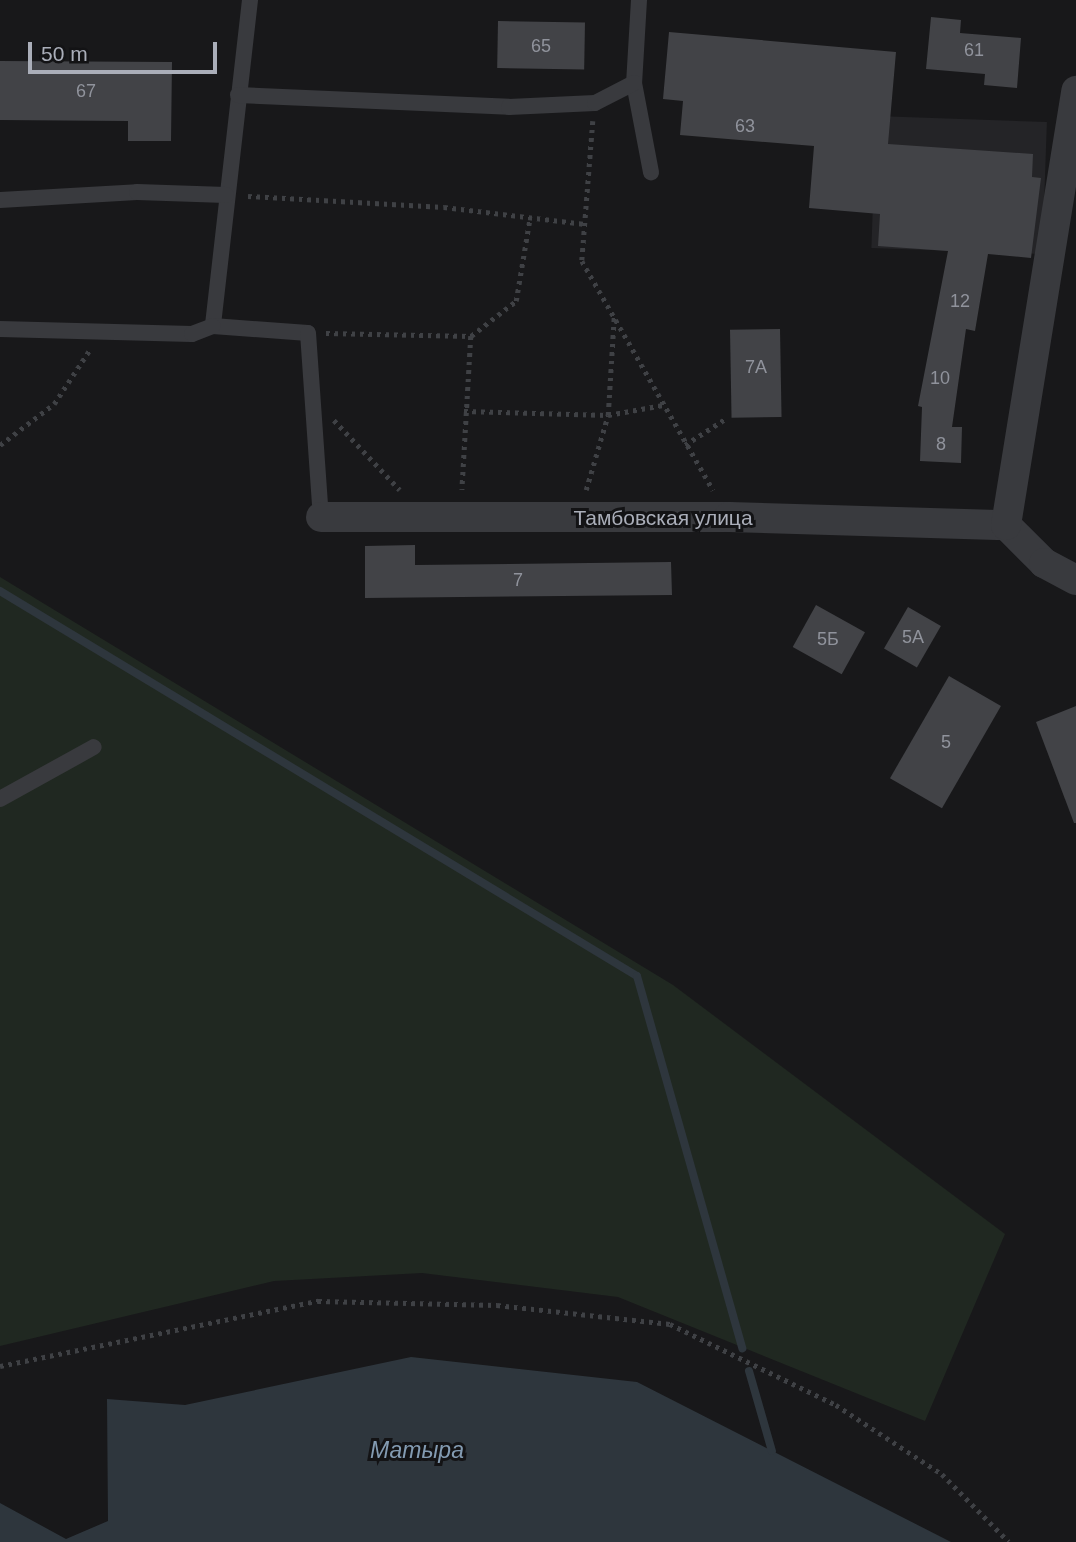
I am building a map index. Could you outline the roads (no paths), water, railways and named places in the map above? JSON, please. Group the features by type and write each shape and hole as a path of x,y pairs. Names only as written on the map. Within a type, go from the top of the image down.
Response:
{"street":[{"path":"1076,90 1006,524 1044,563 1076,580"},
{"name":"Тамбовская улица","path":"321,517 729,517 1006,524"}],"lane":[{"path":"213,326 250,0"},
{"path":"639,0 634,83 651,172"},
{"path":"238,95 509,107 595,103 634,83"},
{"path":"0,200 137,192 226,195"},
{"path":"0,329 192,334 213,326 308,333 316,401 321,517"},
{"path":"0,799 94,747"}],"water":[{"name":"Матыра","path":"411,1357 637,1382 951,1542 0,1542 0,1503 66,1539 108,1521 107,1399 185,1405"}],"waterway":[{"path":"0,591 637,976 742,1348"},
{"path":"749,1371 772,1451"}]}
